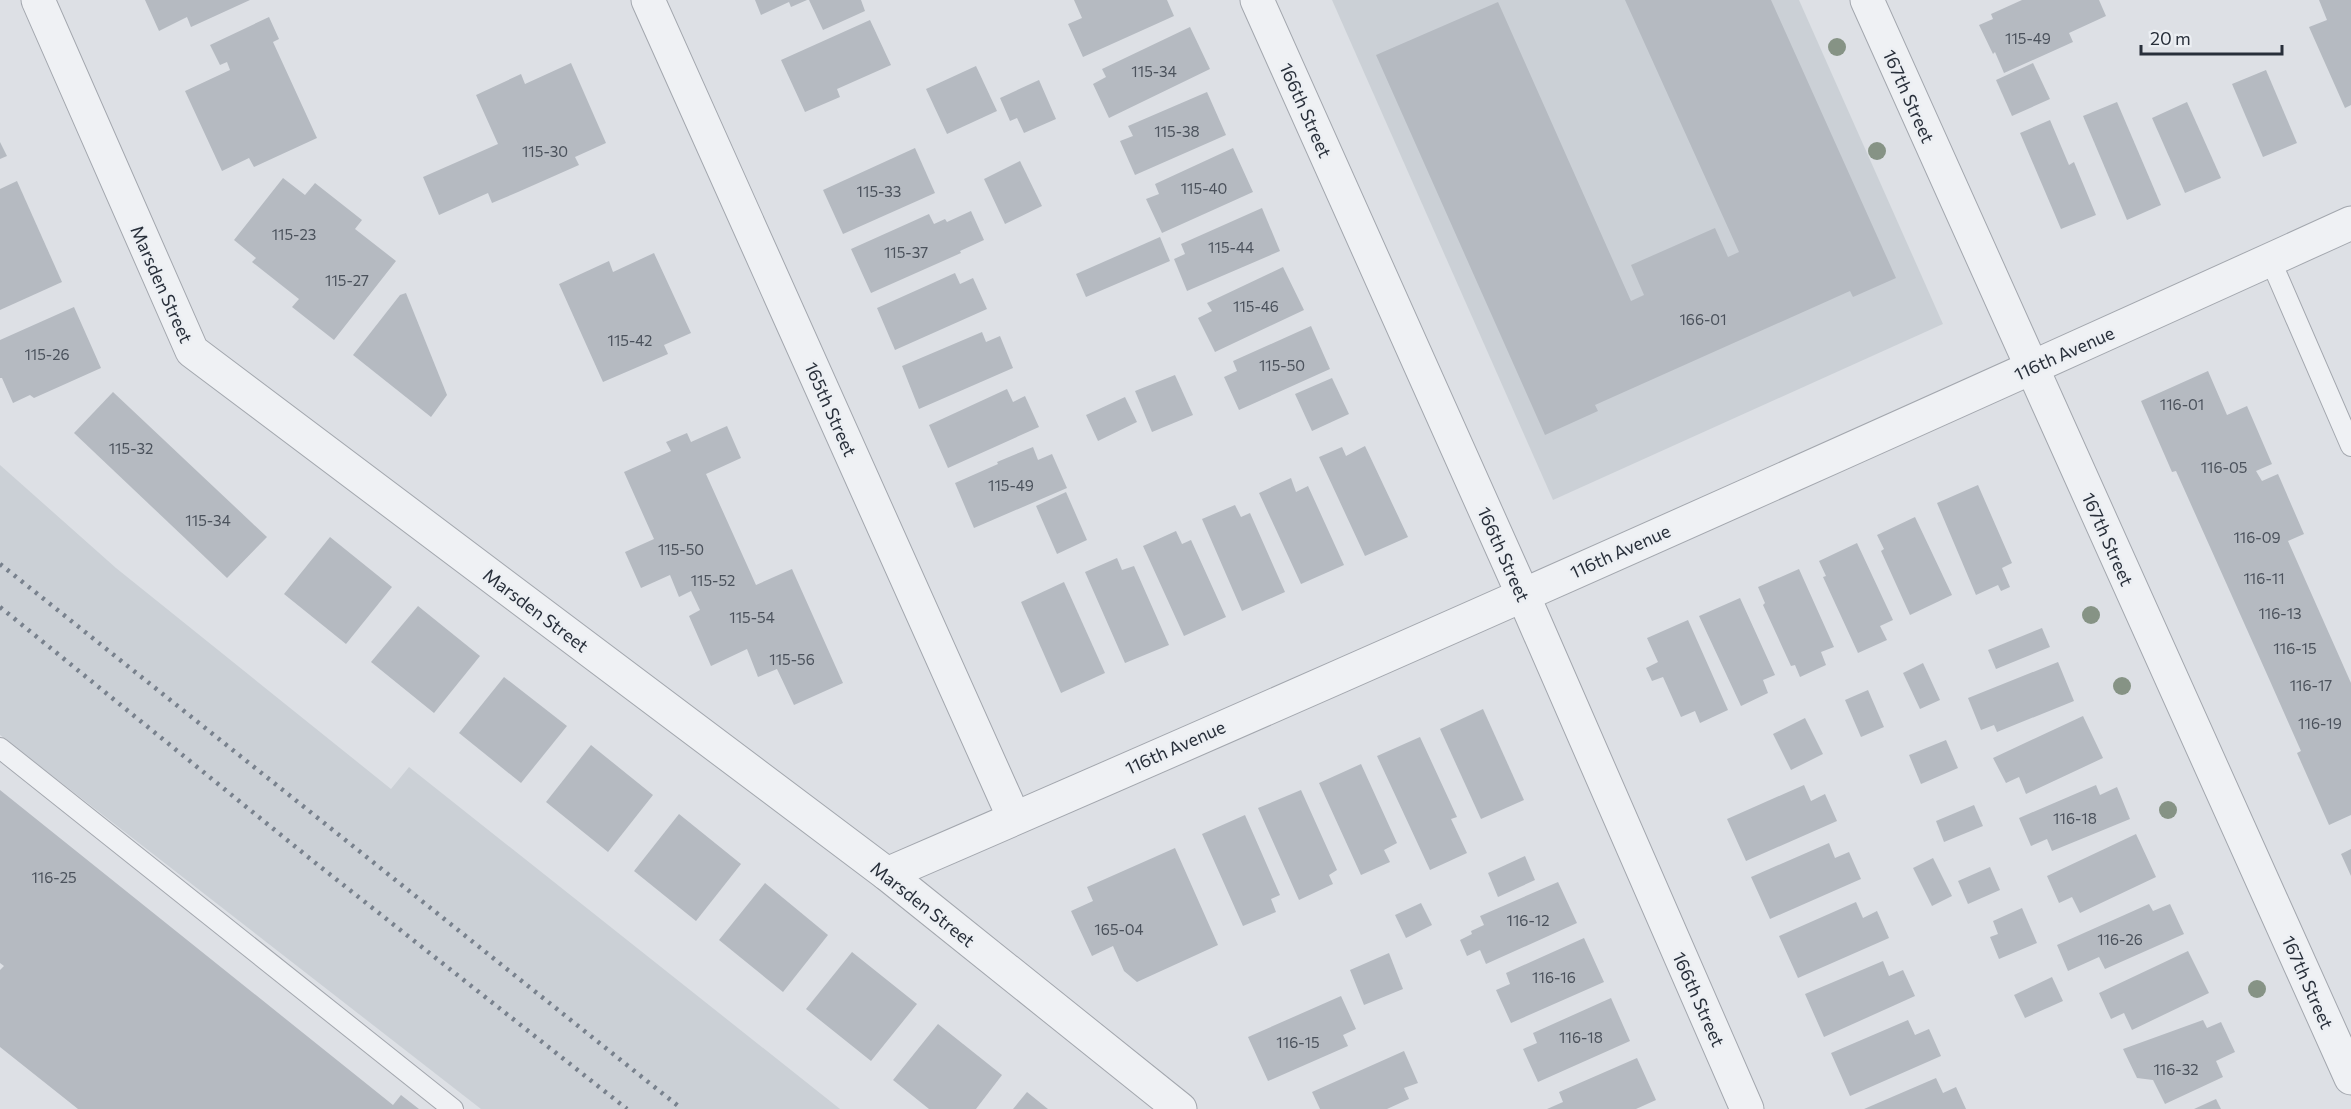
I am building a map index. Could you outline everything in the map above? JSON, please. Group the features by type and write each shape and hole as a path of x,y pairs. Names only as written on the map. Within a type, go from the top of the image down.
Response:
{"street":[{"name":"Marsden Street","path":"38,0 192,351 887,874 1180,1109"},
{"name":"165th Street","path":"648,0 1014,818"},
{"name":"166th Street","path":"1257,0 1523,595 1748,1109"},
{"name":"167th Street","path":"1867,0 2351,1078"},
{"name":"116th Avenue","path":"887,874 1523,595 2351,222"}],"lane":[{"path":"2270,259 2351,446"},
{"path":"0,748 453,1109"}],"shaded area":[{"path":"1332,0 1799,0 1943,324 1553,500"},
{"path":"0,465 116,568 391,789 409,767 840,1109 481,1109 0,735"}],"building":[{"path":"145,0 250,0 191,27 187,17 159,31"},
{"path":"755,0 807,0 791,7 789,2 761,15"},
{"path":"809,0 861,0 865,11 823,30"},
{"path":"1074,0 1167,0 1174,16 1083,57 1068,24 1082,18"},
{"path":"1625,0 1771,0 1896,278 1853,297 1850,291 1595,405 1598,411 1545,435 1376,55 1498,2 1631,301 1644,295 1631,265 1715,228 1728,257 1739,252"},
{"path":"2022,0 2099,0 2106,16 2069,33 2073,42 2004,73 1979,25 1993,19 1991,14"},
{"path":"2319,0 2351,0 2351,105 2345,108 2309,27 2327,20"},
{"path":"269,17 279,39 273,42 317,138 254,167 249,158 222,171 185,91 230,70 227,62 220,65 210,45"},
{"path":"870,20 891,65 837,89 840,97 805,112 781,60"},
{"path":"1190,27 1210,69 1109,118 1093,84 1106,77 1102,69"},
{"path":"571,63 606,143 575,157 579,165 518,192 492,203 488,193 439,215 423,177 498,144 476,95 521,74 525,84"},
{"path":"2033,63 2050,99 2012,116 1996,80"},
{"path":"976,66 997,111 947,134 926,89"},
{"path":"2266,70 2297,143 2263,157 2232,84"},
{"path":"1039,80 1056,119 1024,133 1017,118 1010,121 1000,98"},
{"path":"1207,92 1226,135 1135,175 1120,141 1133,136 1128,126"},
{"path":"2117,102 2161,205 2127,220 2083,116"},
{"path":"2187,102 2221,178 2185,193 2152,118"},
{"path":"2050,120 2069,165 2074,162 2096,215 2061,229 2020,133"},
{"path":"0,142 7,156 0,159"},
{"path":"915,148 935,193 843,234 823,190"},
{"path":"1233,148 1253,192 1162,233 1146,199 1159,194 1155,184"},
{"path":"1020,161 1042,206 1005,224 984,179"},
{"path":"283,178 305,195 315,183 362,220 355,229 396,261 334,340 292,307 299,299 252,262 256,258 234,240"},
{"path":"17,181 62,282 0,310 0,189"},
{"path":"1262,208 1280,251 1187,291 1174,259 1185,254 1181,244"},
{"path":"971,211 984,240 960,251 961,253 871,293 851,249 929,214 934,224 945,219 947,222"},
{"path":"1160,237 1170,261 1086,297 1076,274"},
{"path":"654,253 691,333 664,345 668,354 603,382 559,284 609,261 613,272"},
{"path":"1283,267 1304,310 1215,352 1198,318 1212,311 1207,303"},
{"path":"955,273 960,284 973,278 987,309 895,350 877,308"},
{"path":"406,293 447,395 431,417 353,355 400,295"},
{"path":"74,307 101,368 34,398 30,395 13,403 0,378 0,340"},
{"path":"1311,326 1330,369 1239,410 1224,377 1237,371 1233,361"},
{"path":"982,332 986,342 1000,336 1013,368 919,409 902,366"},
{"path":"2208,371 2227,415 2247,406 2272,464 2256,471 2262,481 2278,474 2304,534 2288,541 2351,683 2351,815 2329,825 2297,753 2301,751 2270,681 2176,471 2172,472 2141,401"},
{"path":"1175,375 1193,415 1152,432 1135,391"},
{"path":"1332,378 1349,414 1312,431 1295,394"},
{"path":"1007,389 1013,402 1025,396 1039,427 948,468 929,425"},
{"path":"113,392 267,537 227,578 74,433"},
{"path":"1125,397 1137,422 1098,441 1086,415"},
{"path":"727,426 741,458 706,474 756,585 792,569 843,683 794,705 777,669 758,677 747,649 711,666 689,616 700,610 691,591 679,597 670,575 641,588 625,552 654,539 624,472 671,451 666,442 687,433 691,442"},
{"path":"1365,446 1408,537 1365,556 1319,457 1342,447 1346,456"},
{"path":"1033,447 1038,460 1052,454 1067,488 974,528 955,483"},
{"path":"1291,478 1296,492 1308,486 1344,565 1301,584 1259,493"},
{"path":"1978,485 2012,563 2002,568 2010,587 2001,591 1998,585 1976,595 1937,503"},
{"path":"1066,492 1087,540 1057,554 1036,506"},
{"path":"1235,505 1241,517 1250,513 1285,592 1242,611 1202,519"},
{"path":"1915,517 1952,595 1910,615 1881,551 1884,549 1877,535"},
{"path":"1176,531 1182,544 1191,540 1226,617 1184,636 1143,546"},
{"path":"330,537 392,587 346,644 284,594"},
{"path":"1857,543 1893,620 1880,626 1887,640 1858,653 1823,577 1826,576 1819,561"},
{"path":"1117,558 1122,570 1134,566 1169,645 1125,663 1085,572"},
{"path":"1799,569 1834,647 1821,652 1826,665 1800,677 1795,665 1791,666 1763,605 1765,603 1758,587"},
{"path":"1064,582 1105,673 1061,693 1021,602"},
{"path":"1740,598 1775,675 1763,680 1768,693 1741,706 1699,616"},
{"path":"418,606 480,656 434,713 371,662"},
{"path":"1688,620 1728,710 1700,723 1695,711 1681,717 1663,677 1652,681 1646,668 1658,662 1647,638"},
{"path":"2042,628 2050,647 1996,669 1988,650"},
{"path":"2058,662 2074,701 1997,732 1994,725 1981,730 1968,698"},
{"path":"1923,663 1940,700 1920,709 1903,673"},
{"path":"504,677 567,726 521,783 459,733"},
{"path":"1868,690 1884,727 1861,737 1845,700"},
{"path":"1483,709 1524,800 1481,819 1440,729"},
{"path":"2083,716 2103,758 2026,794 2019,777 2006,783 1993,758"},
{"path":"1805,718 1823,754 1791,770 1773,734"},
{"path":"1420,737 1457,817 1451,819 1467,853 1430,870 1377,756"},
{"path":"1946,740 1958,768 1921,784 1909,755"},
{"path":"591,745 653,795 608,852 546,802"},
{"path":"1361,764 1397,843 1384,850 1390,862 1361,875 1319,783"},
{"path":"1804,785 1811,801 1825,794 1837,821 1746,861 1727,819"},
{"path":"2096,785 2100,795 2117,787 2130,819 2052,851 2047,839 2031,846 2019,818"},
{"path":"0,790 393,1105 401,1095 419,1109 78,1109 0,1047 0,970 4,966 0,963"},
{"path":"1301,790 1337,870 1329,875 1333,884 1299,900 1258,808"},
{"path":"1974,805 1983,826 1944,842 1936,821"},
{"path":"679,814 741,864 696,921 634,871"},
{"path":"1245,815 1280,895 1271,899 1276,912 1243,926 1202,834"},
{"path":"2136,834 2156,877 2080,913 2072,897 2059,903 2047,876"},
{"path":"1829,843 1835,858 1849,852 1861,879 1770,919 1751,877"},
{"path":"1175,848 1218,945 1137,982 1124,971 1113,946 1092,956 1071,911 1093,901 1087,887"},
{"path":"2351,849 2351,876 2341,854"},
{"path":"1525,856 1535,880 1498,897 1488,873"},
{"path":"1933,858 1952,896 1932,906 1913,868"},
{"path":"1990,867 2000,890 1968,904 1958,881"},
{"path":"1558,882 1577,923 1486,964 1480,950 1467,956 1460,940 1472,934 1471,931 1484,925 1480,916"},
{"path":"765,883 828,935 783,992 719,940"},
{"path":"1856,902 1863,918 1877,911 1889,938 1798,978 1779,936"},
{"path":"1421,903 1432,925 1406,938 1395,915"},
{"path":"2149,904 2153,911 2170,904 2184,934 2105,969 2099,957 2068,971 2057,945"},
{"path":"2022,908 2037,943 1999,959 1990,937 1998,934 1993,921"},
{"path":"1584,938 1604,982 1511,1023 1496,990 1510,984 1506,973"},
{"path":"2188,951 2209,993 2132,1030 2124,1013 2111,1019 2099,993"},
{"path":"852,952 917,1004 871,1061 806,1009"},
{"path":"1389,953 1403,989 1364,1005 1350,970"},
{"path":"1883,961 1889,976 1903,970 1915,996 1824,1037 1805,994"},
{"path":"2052,977 2063,1001 2025,1018 2014,995"},
{"path":"1341,996 1356,1029 1343,1035 1348,1046 1268,1081 1248,1037"},
{"path":"1611,998 1630,1041 1538,1082 1523,1049 1537,1043 1533,1033"},
{"path":"1908,1020 1915,1035 1929,1029 1941,1056 1850,1096 1831,1053"},
{"path":"2203,1020 2207,1028 2221,1022 2235,1052 2216,1061 2223,1077 2165,1104 2153,1080 2137,1078 2123,1049"},
{"path":"938,1024 1002,1075 976,1109 929,1109 893,1080"},
{"path":"1404,1051 1418,1083 1404,1088 1409,1099 1387,1109 1320,1109 1312,1092"},
{"path":"1637,1058 1656,1100 1636,1109 1547,1109 1563,1102 1559,1092"},
{"path":"1936,1078 1943,1093 1956,1087 1966,1109 1864,1109"},
{"path":"1027,1092 1048,1109 1013,1109"},
{"path":"2216,1099 2221,1109 2194,1109"}],"railway":[{"path":"0,564 682,1109"},
{"path":"0,607 313,861 627,1109"}]}
